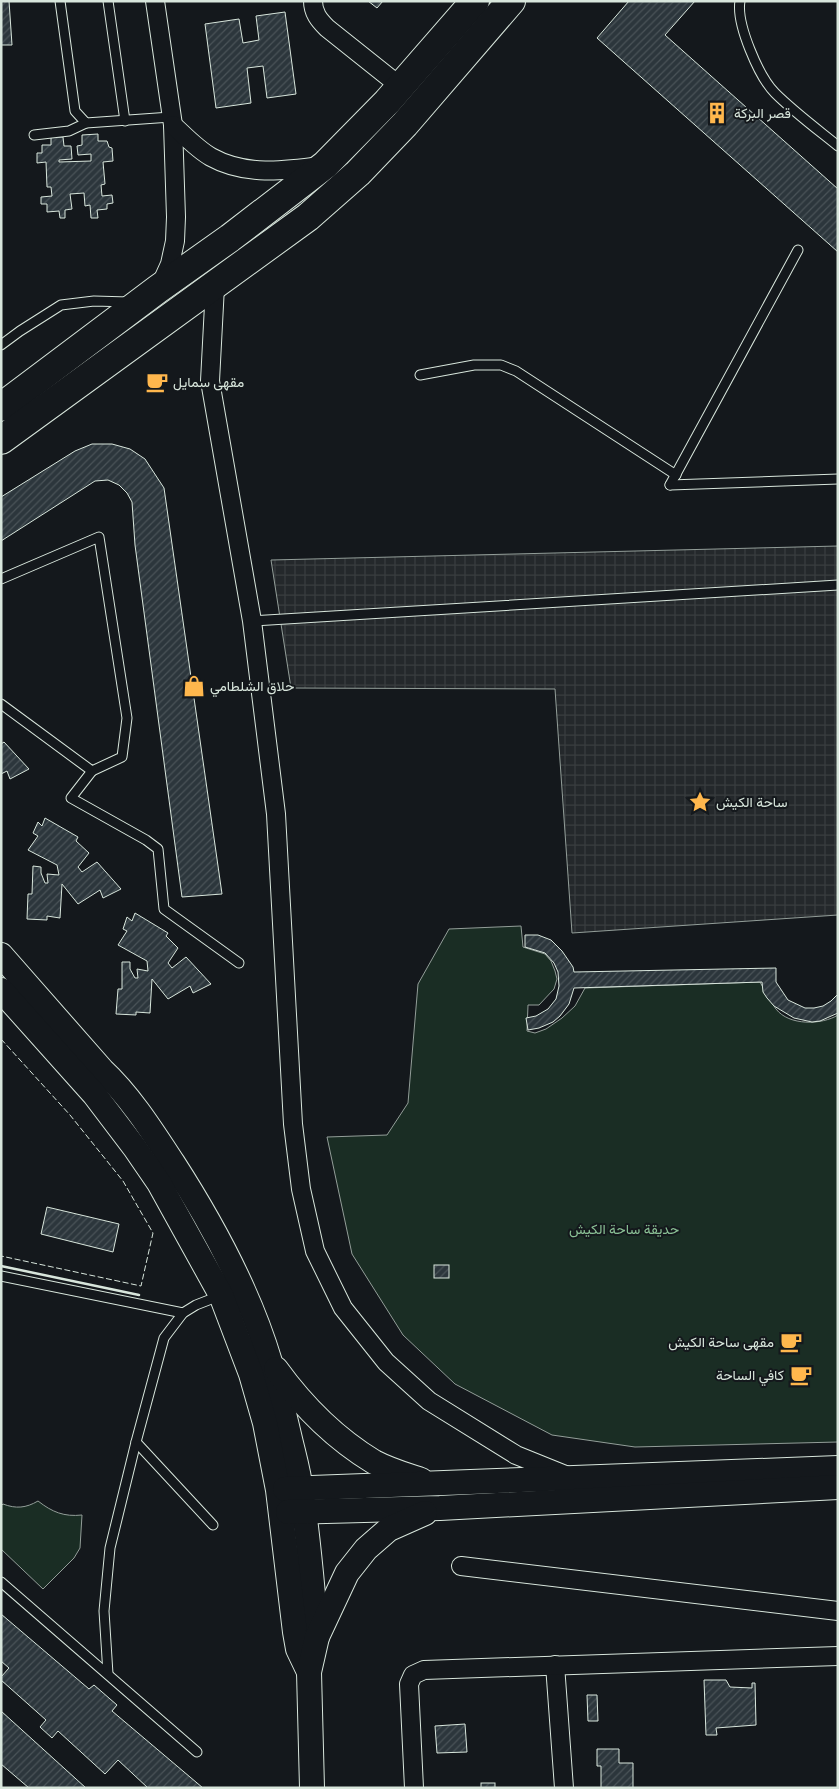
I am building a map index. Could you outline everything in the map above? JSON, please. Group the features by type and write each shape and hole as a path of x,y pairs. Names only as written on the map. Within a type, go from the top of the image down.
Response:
{"highway":[{"path":"1,407 150,295 230,238 325,165 401,87 474,1"},
{"path":"1,440 308,217 358,173 405,124 511,1"}],"main road":[{"path":"1,955 102,1070 115,1081 155,1136 213,1228 233,1268 257,1324 270,1362 291,1501 317,1637"},
{"path":"1,990 94,1094 135,1148 159,1183 221,1295 251,1374 291,1501 295,1632 298,1649 309,1672"},
{"path":"270,1362 290,1389 339,1436 375,1462 433,1484"},
{"path":"291,1501 433,1484 838,1468"},
{"path":"291,1501 440,1508 838,1488"},
{"path":"312,1788 309,1672 317,1637 347,1573 366,1549 389,1529 440,1508"}],"street":[{"path":"150,295 170,264 175,241 176,217 172,121 155,1"},
{"path":"313,1 313,7 318,19 327,28 401,87"},
{"path":"172,121 211,157 235,167 262,171 325,165"},
{"path":"215,286 210,381 252,622 276,814 293,1124 301,1190 315,1251 343,1308 386,1362 429,1401 516,1456 575,1479"},
{"path":"461,1566 838,1611"},
{"path":"414,1788 409,1684 413,1675 424,1670 838,1656"},
{"path":"555,1665 564,1788"}],"lane":[{"path":"60,1 75,111 86,124"},
{"path":"108,1 126,121"},
{"path":"740,1 739,9 743,33 759,67 774,92 838,146"},
{"path":"34,135 69,131 86,124 126,121 172,121"},
{"path":"798,250 670,485 838,479"},
{"path":"1,345 61,305 150,295"},
{"path":"420,376 474,366 501,364 516,371 676,474"},
{"path":"1,579 99,537 127,718 122,756 92,771 71,798 146,840 158,849 164,909 239,963"},
{"path":"252,622 838,585"},
{"path":"1,704 92,771"},
{"path":"1,1276 183,1313"},
{"path":"108,1674 104,1611 110,1548 164,1338 183,1313 196,1305 221,1295"},
{"path":"136,1442 213,1525"},
{"path":"1,1582 197,1752"}],"green space":[{"name":"حديقة ساحة الكيش","path":"521,926 523,947 545,954 551,961 557,979 554,989 539,1005 528,1005 527,1031 535,1033 546,1029 562,1018 575,1006 585,988 760,982 776,1009 789,1019 815,1022 838,1015 838,1442 635,1447 552,1435 455,1384 403,1335 352,1254 327,1137 387,1135 408,1103 418,984 449,929"},
{"path":"38,1501 59,1513 82,1515 80,1548 74,1558 43,1589 1,1549 1,1506 3,1504 21,1507"}],"shaded area":[{"name":"ساحة الكيش","path":"838,546 838,915 572,933 555,689 291,688 271,560"}],"building":[{"path":"1,1 9,1 12,45 1,45"},
{"path":"368,1 383,1 377,8"},
{"name":"قصر البركة","path":"629,1 695,1 665,35 838,189 838,252 597,38"},
{"path":"285,12 296,94 267,98 263,66 247,68 251,103 216,108 205,24 239,19 243,43 259,40 256,16"},
{"path":"98,134 98,141 107,141 109,147 112,148 113,161 103,162 105,184 101,185 102,196 112,195 113,203 107,204 107,209 97,210 98,218 91,218 90,205 85,206 84,193 70,194 72,209 65,210 65,218 60,218 59,211 47,212 47,204 41,204 41,197 52,196 51,187 47,187 46,162 37,163 37,153 42,153 42,145 51,145 51,137 63,137 64,146 71,146 72,159 59,160 59,162 91,161 91,154 78,155 77,146 82,145 82,135"},
{"path":"92,444 112,444 130,449 145,459 164,488 222,894 182,897 135,545 132,502 127,493 119,485 108,480 95,481 1,541 1,497 75,451"},
{"path":"4,742 29,769 10,779 7,771 1,774 1,744"},
{"path":"45,818 78,837 76,841 89,853 78,867 82,872 97,862 121,889 103,898 100,890 78,904 62,884 60,918 47,916 47,920 27,919 28,894 32,894 33,866 41,867 45,883 48,883 47,874 59,875 57,865 28,850 38,836 33,833 38,822 42,826"},
{"path":"135,913 168,933 166,936 178,948 168,963 172,968 186,957 211,984 193,993 190,986 168,999 152,979 150,1013 136,1012 136,1015 116,1014 118,989 122,989 122,962 130,962 130,969 135,978 138,978 137,969 148,971 147,961 118,945 127,931 123,929 127,917 132,921"},
{"path":"525,935 538,935 551,940 562,951 573,967 574,972 776,968 776,982 788,1000 805,1008 814,1008 823,1006 838,994 838,1013 820,1021 812,1022 794,1018 774,1006 763,992 762,982 574,988 569,1004 560,1016 553,1022 528,1030 526,1018 536,1016 548,1009 556,999 559,986 558,972 554,963 545,953 525,947"},
{"path":"47,1207 119,1224 113,1252 41,1234"},
{"path":"434,1265 449,1265 449,1278 434,1278"},
{"path":"1,1614 89,1689 94,1685 117,1705 112,1711 203,1788 148,1788 118,1760 105,1774 58,1731 52,1738 40,1727 46,1720 1,1680 1,1677 9,1668 1,1661"},
{"path":"704,1680 726,1680 730,1687 752,1688 752,1683 755,1683 756,1725 716,1728 717,1735 706,1735"},
{"path":"587,1695 597,1695 598,1721 588,1721"},
{"path":"1,1711 86,1788 29,1788 1,1764"},
{"path":"465,1724 467,1752 437,1753 435,1726"},
{"path":"597,1749 619,1749 619,1763 633,1763 633,1788 601,1788 601,1766 597,1766"},
{"path":"481,1783 495,1783 495,1788 481,1788"}],"fence":[{"path":"1,1039 70,1115 123,1181 153,1233 141,1286 1,1256"}],"wall":[{"path":"1,1266 139,1295"}],"place":[{"name":"قصر البركة","path":"717,113"},
{"name":"مقهى سمايل","path":"157,382"},
{"name":"حلاق الشلطامي","path":"194,686"},
{"name":"ساحة الكيش","path":"700,802"},
{"name":"مقهى ساحة الكيش","path":"791,1342"},
{"name":"كافي الساحة","path":"801,1375"}]}
